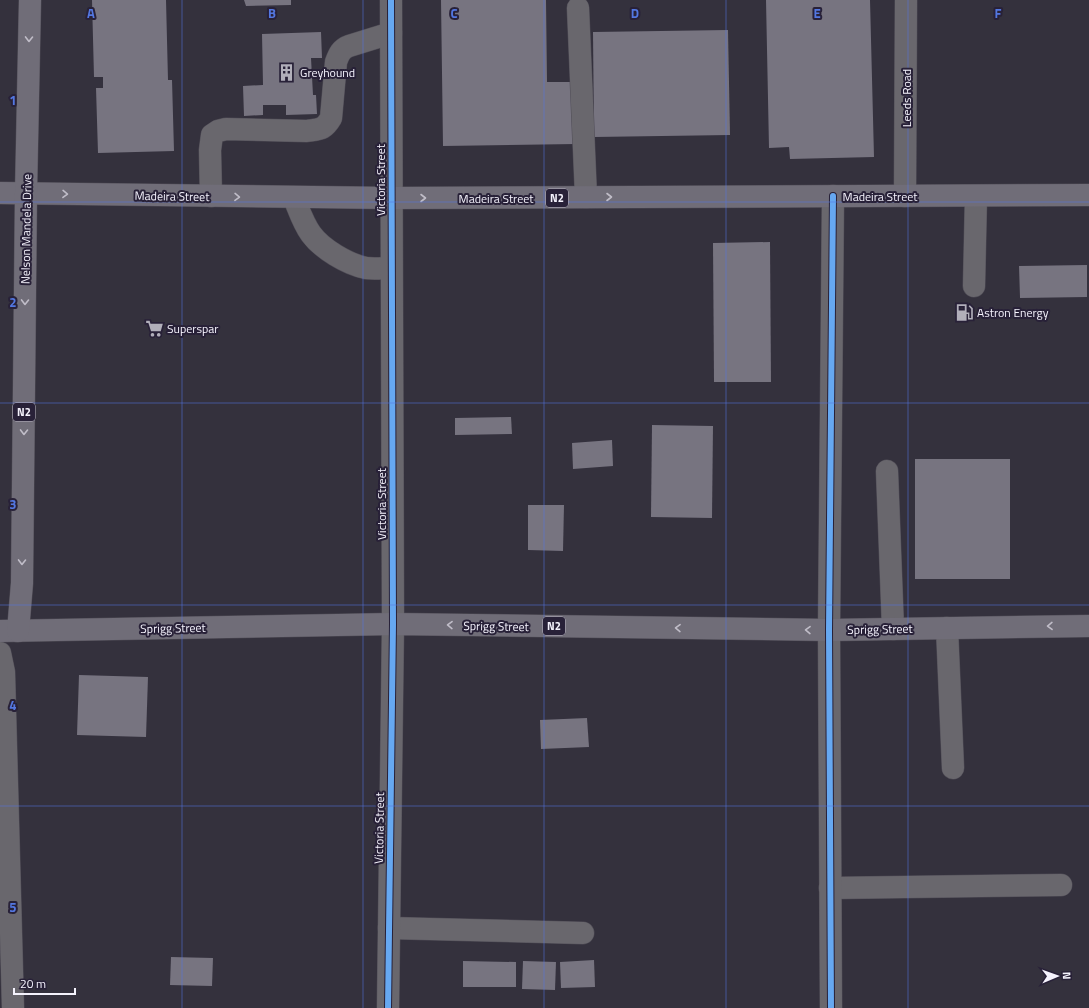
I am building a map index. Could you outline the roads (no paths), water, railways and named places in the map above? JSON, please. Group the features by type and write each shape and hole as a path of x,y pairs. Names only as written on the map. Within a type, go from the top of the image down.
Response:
{"highway":[{"name":"Nelson Mandela Drive","path":"9,631 22,583 26,193 30,0"},
{"name":"Madeira Street","path":"0,193 294,198 1089,195"},
{"name":"Sprigg Street","path":"9,631 392,624 829,630 1089,626"}],"street":[{"name":"Victoria Street","path":"388,1008 392,624 390,198 391,0"},
{"name":"Leeds Road","path":"905,196 906,0"},
{"path":"578,8 586,197"},
{"path":"211,196 210,150 212,135 218,131 226,129 308,131 320,129 326,126 331,118 336,62 339,53 344,48 349,46 391,33"},
{"path":"831,1008 829,630 832,196"},
{"path":"974,286 976,196"},
{"path":"294,198 304,224 311,235 331,253 353,264 367,268 391,268"},
{"path":"887,471 893,629"},
{"path":"947,628 953,768"},
{"name":"Nelson Mandela Drive","path":"9,631 2,663 13,1008"},
{"path":"830,888 1060,885"},
{"path":"389,928 583,933"}],"place":[{"name":"Greyhound","path":"287,72"},
{"name":"Astron Energy","path":"964,312"},
{"name":"Superspar","path":"154,328"}]}
